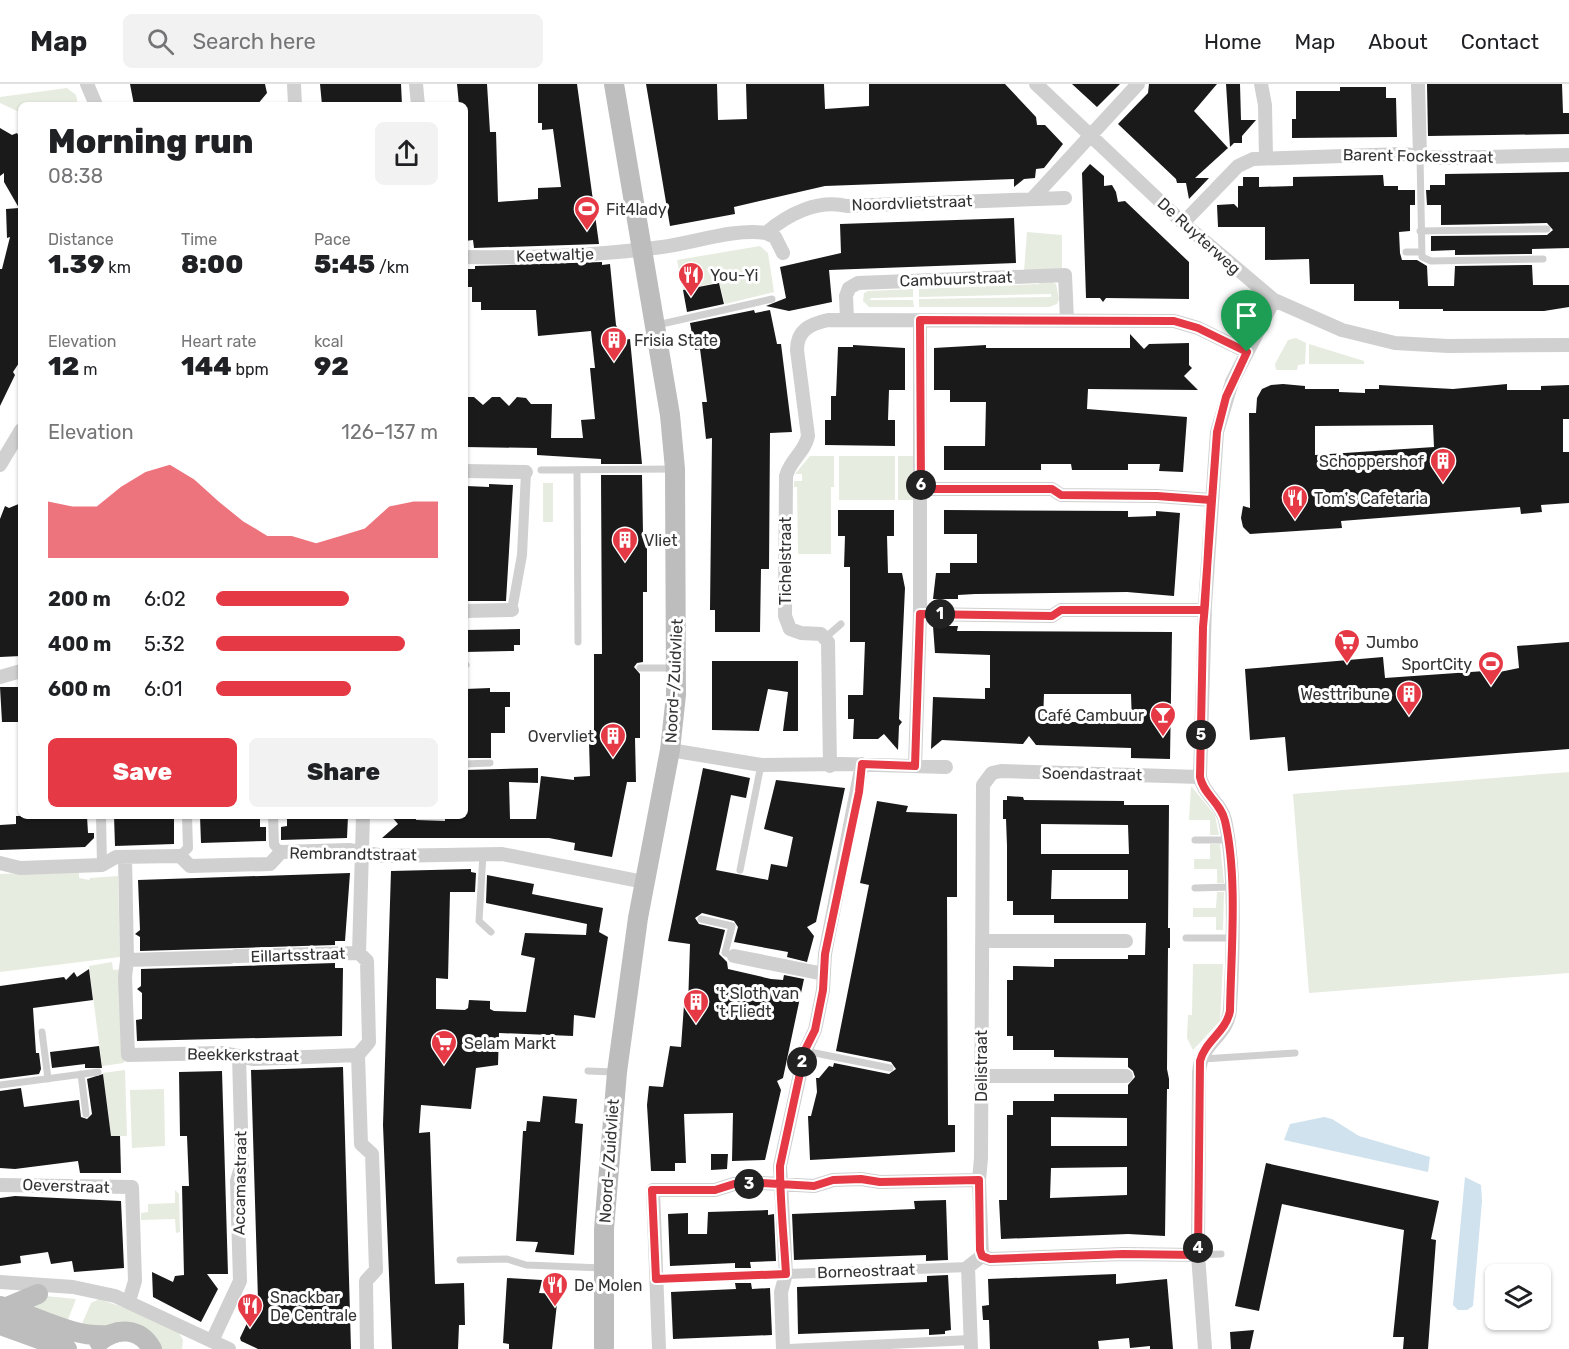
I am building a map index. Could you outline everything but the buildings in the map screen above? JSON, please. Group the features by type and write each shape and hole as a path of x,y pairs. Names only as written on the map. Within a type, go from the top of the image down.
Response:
{"main road":[{"name":"Noord-/Zuidvliet","path":"604,1349 603,1268 606,1192 617,1072 644,882 670,750 677,668 675,469 670,415 657,325 614,84"},
{"path":"2,1313 38,1294"},
{"path":"2,1313 91,1336 102,1342 118,1331 136,1334 152,1349"},
{"path":"2,1313 67,1349"}],"street":[{"path":"87,84 95,102"},
{"path":"294,84 295,102"},
{"path":"416,84 418,102"},
{"name":"De Ruyterweg","path":"1036,84 1184,223 1274,300 1342,330 1395,343 1448,346 1569,345"},
{"path":"1032,199 1138,84"},
{"path":"1261,84 1265,105 1266,158"},
{"path":"1418,84 1420,156"},
{"name":"Barent Fockesstraat","path":"1184,223 1245,161 1266,158 1569,155"},
{"name":"Noordvlietstraat","path":"766,233 792,213 836,204 847,206 1065,198"},
{"path":"644,249 750,232 766,233 775,237 783,253"},
{"name":"Keetwaltje","path":"468,257 566,257 644,249"},
{"name":"Cambuurstraat","path":"847,320 846,296 849,288 858,283 1065,275 1067,320"},
{"path":"1205,1349 1198,1255 1200,1059 1228,1020 1231,938 1231,887 1222,813 1205,790 1200,777 1204,610 1211,500 1220,419 1232,382 1274,300"},
{"path":"847,320 1174,321 1198,328 1247,352"},
{"name":"Tichelstraat","path":"826,638 816,633 795,632 790,629 785,616 786,476 788,467 804,448 808,436 797,350 800,333 815,323 847,320"},
{"path":"915,766 920,614 920,320"},
{"path":"0,465 18,435"},
{"path":"468,471 526,472 522,555 512,610 468,611"},
{"path":"921,489 1052,489 1061,495 1157,496 1211,500"},
{"path":"920,614 1052,616 1061,610 1204,610"},
{"path":"826,638 829,649 830,766"},
{"path":"0,677 18,672"},
{"path":"670,750 761,765 862,764 946,767"},
{"path":"783,1349 781,1292 786,1274 780,1166 805,1050 815,1030 825,954 859,792 862,764"},
{"name":"Soendastraat","path":"987,778 992,773 1001,771 1200,777"},
{"name":"Delistraat","path":"982,1256 979,1180 981,794 987,778"},
{"path":"101,819 102,865"},
{"path":"180,855 188,848 187,819"},
{"path":"273,819 274,845 281,852"},
{"path":"363,819 359,953 367,961 369,1042 358,1055 361,1144 372,1154 376,1270 366,1281 367,1349"},
{"name":"Rembrandtstraat","path":"0,863 20,868 102,865 116,857 180,855 190,866 270,864 281,852 362,852 384,856 502,854 644,882"},
{"path":"125,857 127,960"},
{"path":"982,941 1126,941"},
{"name":"Eillartsstraat","path":"127,960 359,953"},
{"path":"734,956 824,974"},
{"name":"Beekkerkstraat","path":"127,960 125,977 128,1055 222,1053 254,1059 358,1055"},
{"name":"Accamastraat","path":"212,1341 240,1281 237,1181 242,1164 239,1056"},
{"path":"981,1076 1126,1076"},
{"path":"659,1349 652,1190 715,1190 734,1184 814,1186 833,1180 861,1179 880,1182 979,1180"},
{"name":"Oeverstraat","path":"0,1185 24,1183 132,1187 135,1281 129,1301"},
{"path":"789,1349 970,1345 968,1266 982,1256 990,1259 1123,1254 1198,1255"},
{"name":"Borneostraat","path":"656,1279 968,1266"},
{"path":"0,1282 92,1290 129,1301 229,1349"},
{"path":"38,1294 56,1286"}],"lane":[{"path":"1420,156 1420,252 1422,257 1431,261 1543,259"},
{"path":"1420,231 1547,229"},
{"path":"1406,252 1420,252"},
{"path":"657,325 772,299"},
{"path":"541,470 675,469"},
{"path":"577,470 578,642"},
{"path":"826,638 841,624"},
{"path":"640,668 677,668"},
{"path":"468,764 490,763"},
{"path":"740,870 761,765"},
{"path":"1195,840 1227,840"},
{"path":"483,854 479,921 491,932"},
{"path":"1195,888 1231,887"},
{"path":"701,919 732,926 725,953 734,956"},
{"path":"1186,938 1231,938"},
{"path":"42,1032 48,1079"},
{"path":"805,1050 890,1068"},
{"path":"1200,1059 1295,1053"},
{"path":"588,1071 617,1072"},
{"path":"0,1085 98,1072"},
{"path":"81,1074 86,1114"},
{"path":"1198,1255 1221,1254"},
{"path":"460,1260 507,1260 526,1265 603,1268"}],"shaded area":[{"path":"67,88 76,95 77,102 18,102 18,112 0,103 0,97"},
{"path":"1027,232 1062,235 1062,268 1024,272"},
{"path":"760,246 768,253 774,292 725,304 719,282 683,290 677,260"},
{"path":"1040,280 1056,284 1059,299 1057,304 1049,307 919,307 919,299 1051,297 1051,294 919,297 919,289 1039,284"},
{"path":"913,289 913,297 871,298 870,300 913,300 914,307 869,307 863,301 864,293 868,291"},
{"path":"1296,338 1306,343 1305,364 1298,365 1297,370 1276,370 1275,364 1288,340"},
{"path":"1309,344 1364,361 1364,364 1309,364"},
{"path":"810,456 834,456 834,487 831,487 831,554 798,554 797,487 794,487 794,481 802,481 802,474 795,474"},
{"path":"839,456 895,456 895,500 839,500"},
{"path":"898,456 914,456 914,500 898,500"},
{"path":"543,483 553,483 553,522 543,522"},
{"path":"1569,772 1569,973 1309,993 1293,794"},
{"path":"1191,786 1215,815 1219,835 1210,835 1210,820 1189,820"},
{"path":"1210,844 1220,844 1224,883 1217,883 1217,869 1194,869 1194,859 1210,859"},
{"path":"79,871 79,878 89,880 90,878 118,876 120,957 0,972 0,874"},
{"path":"1217,892 1224,892 1223,930 1216,930 1216,917 1193,917 1193,908 1216,908"},
{"path":"112,962 113,970 121,969 124,1063 102,1066 89,966"},
{"path":"1193,964 1223,964 1220,1021 1193,1050 1187,1038 1188,1015 1192,1015"},
{"path":"125,1070 127,1136 111,1136 103,1073"},
{"path":"164,1089 165,1146 132,1148 130,1090"},
{"path":"175,1190 179,1194 180,1232 176,1233 175,1219 141,1220 141,1213 148,1212 148,1204 175,1203"},
{"path":"45,1296 76,1299 67,1322 25,1306"},
{"path":"99,1299 134,1311 179,1333 183,1340 182,1349 162,1349 159,1343 81,1326 91,1303"}],"water":[{"path":"1324,1117 1332,1119 1359,1136 1430,1157 1428,1172 1284,1140 1290,1124"},
{"path":"1465,1177 1481,1185 1482,1201 1473,1306 1467,1310 1458,1310 1453,1305"}],"place":[{"name":"Fit4lady","path":"587,232"},
{"name":"You-Yi","path":"691,298"},
{"name":"Frisia State","path":"614,363"},
{"name":"Schoppershof","path":"1443,484"},
{"name":"Tom's Cafetaria","path":"1295,521"},
{"name":"Vliet","path":"625,563"},
{"name":"Jumbo","path":"1347,665"},
{"name":"SportCity","path":"1491,687"},
{"name":"Westtribune","path":"1409,717"},
{"name":"Café Cambuur","path":"1163,738"},
{"name":"Overvliet","path":"613,759"},
{"name":"'t Sloth van 't Fliedt","path":"696,1025"},
{"name":"Selam Markt","path":"444,1066"},
{"name":"De Molen","path":"555,1308"},
{"name":"Snackbar De Centrale","path":"250,1329"}],"route":[{"path":"1247,352 1198,328 1174,321 920,320 921,489 1052,489 1061,495 1157,496 1211,500 1203,627 1200,777 1205,790 1225,820 1231,885 1230,1011 1222,1031 1201,1055 1198,1073 1198,1255 1123,1254 990,1259 982,1256 980,1250 979,1180 880,1182 861,1179 833,1180 814,1186 794,1187 780,1185 760,1183 734,1184 715,1190 652,1190 656,1279 786,1274 780,1185 780,1166 805,1050 815,1030 823,990 825,954 859,792 862,764 915,766 920,614 1052,616 1061,610 1204,610 1211,500 1217,432 1226,397 1247,352"}]}
